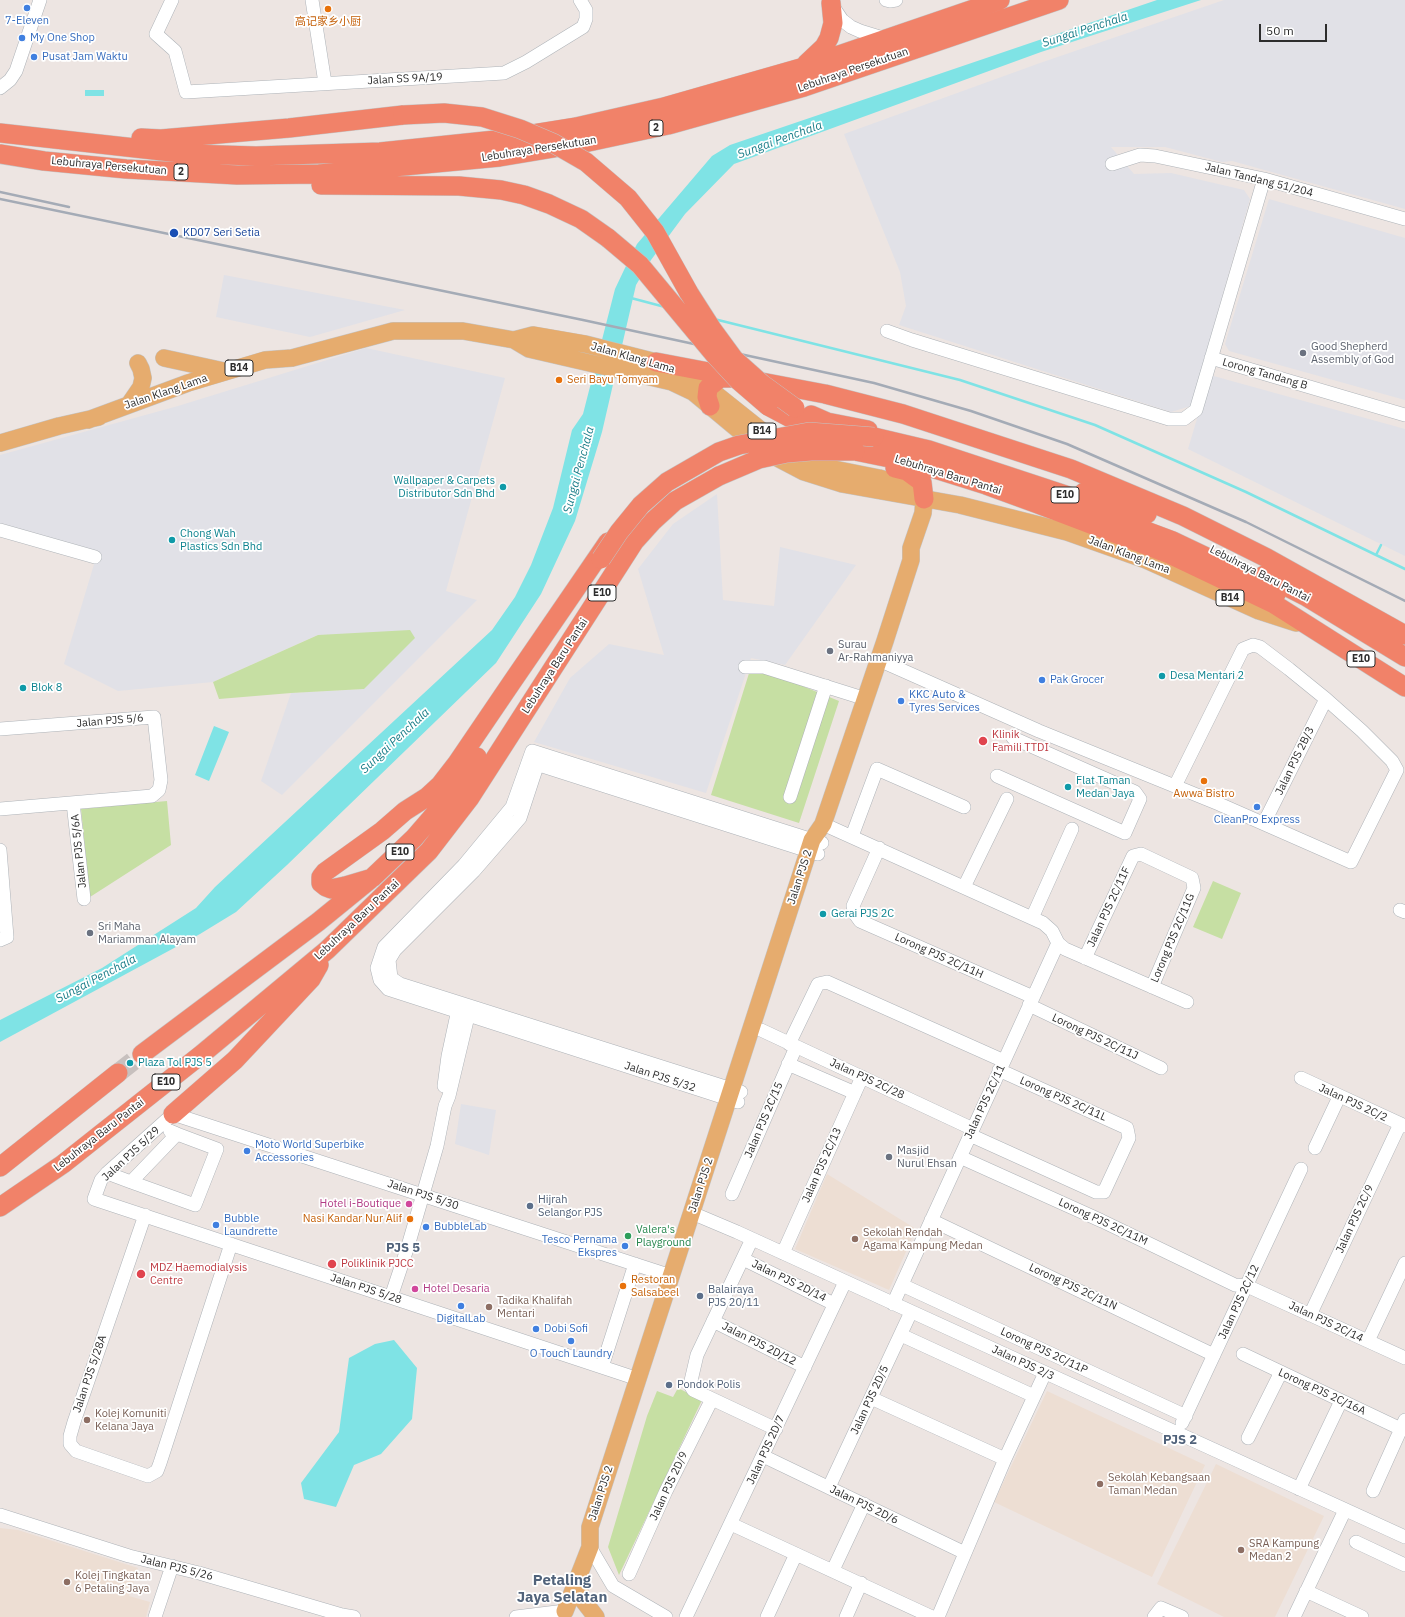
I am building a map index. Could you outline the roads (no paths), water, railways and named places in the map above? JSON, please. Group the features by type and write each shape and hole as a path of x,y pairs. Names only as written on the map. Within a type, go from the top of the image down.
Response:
{"highway":[{"name":"Lebuhraya Persekutuan","path":"6,134 189,154 256,156 380,152 495,140 576,127 664,108 804,67 1000,0"},
{"name":"Lebuhraya Persekutuan","path":"0,154 44,161 126,169 237,175 319,174 500,157 584,143 668,125 804,87 1059,0"},
{"path":"804,67 824,47 829,38 833,23 830,1"},
{"path":"6,134 161,139 289,128 403,115 444,114 482,117 520,129 552,143 586,162 628,198 655,232 689,293 712,329 734,359 762,384 795,408 827,422 930,443 994,462 1125,506 1267,558"},
{"path":"237,175 288,185 459,186 501,190 524,195 581,219 608,238 640,265 714,354 739,381 768,406 832,449 849,456 907,471 922,482 927,497"},
{"path":"656,362 825,394 902,414 1071,469 1183,516 1267,558 1405,636"},
{"path":"709,397 720,378 743,378"},
{"path":"768,406 800,423 835,437 930,462 1080,506 1173,540 1253,579 1278,595 1317,630"},
{"name":"Lebuhraya Baru Pantai","path":"0,1207 62,1164 202,1054 327,950 429,851 469,799 502,733 601,559 619,532 641,505 667,482 719,452 739,445 809,432 874,437 929,450 1135,518 1215,550 1305,596 1405,657"},
{"path":"372,878 345,886 331,888 326,887 321,882 321,877 325,872 382,832 405,811 427,797 440,785 457,764 617,530 638,505 661,484 705,455 724,450 764,451"},
{"name":"Lebuhraya Baru Pantai","path":"142,1054 318,922 372,878 414,838 502,733 634,542 653,521 675,501 719,476 759,459 787,453 811,451 855,451 935,469 986,485 1166,553 1274,604 1405,687"},
{"path":"174,1114 235,1060 306,985 311,979 327,950"},
{"path":"0,1167 118,1073"}],"main road":[{"name":"Jalan Klang Lama","path":"0,443 88,420 132,411 262,373 292,358 393,330 463,331 514,340 529,349 672,382 693,392 709,397 782,446 810,461 834,469 908,485 927,497"},
{"name":"Jalan Klang Lama","path":"514,340 533,335 585,344 656,362 688,375 764,451 804,472 842,484 927,497 1067,532 1146,560 1259,611 1317,630"},
{"path":"164,358 227,372"},
{"name":"Jalan Klang Lama","path":"88,420 130,403 188,383 265,360 292,358"},
{"path":"130,403 141,387 143,378 142,369 138,363"},
{"name":"Jalan PJS 2","path":"566,1615 577,1580 590,1547 590,1527 638,1379 672,1276 696,1215 815,847 879,660 911,560 911,548 927,497"},
{"name":"Jalan PJS 2","path":"735,1096 761,1030 815,847"},
{"path":"590,1547 600,1534 696,1215"},
{"path":"577,1580 582,1598 595,1617"},
{"path":"566,1615 580,1612 595,1617"}],"street":[{"path":"0,88 10,80 16,71 40,0"},
{"name":"Jalan SS 9A/19","path":"172,0 156,34 175,51 186,92 504,73 526,62 583,27 586,19 583,5"},
{"path":"312,0 325,83"},
{"path":"886,0 896,0"},
{"path":"830,1 842,20 851,27 886,39"},
{"name":"Jalan Tandang 51/204","path":"1112,164 1140,155 1155,156 1264,179 1405,219"},
{"name":"Lorong Tandang B","path":"1264,179 1211,358 1405,415"},
{"path":"887,331 1168,419 1184,419 1196,410 1211,358"},
{"path":"0,530 95,558"},
{"path":"879,660 1039,731 1264,823 1351,862 1397,770 1392,761 1362,731 1326,699 1289,669 1260,648 1252,645 1243,649 1175,786"},
{"path":"745,667 764,666 866,699"},
{"path":"790,797 826,686"},
{"name":"Jalan PJS 2B/3","path":"1264,823 1326,699"},
{"name":"Jalan PJS 5/6","path":"0,729 154,717 161,780 158,790 152,796 0,809"},
{"path":"997,776 1125,832 1140,799 1134,792 1014,738"},
{"name":"Jalan PJS 5/32","path":"735,1096 464,1009 388,989 380,980 378,968 384,947 464,865 512,807 536,760 815,847"},
{"path":"852,836 877,769 964,807"},
{"path":"964,887 1006,799"},
{"name":"Jalan PJS 5/6A","path":"73,803 84,899"},
{"path":"823,824 1043,923 1052,931 1058,943 1065,949 1187,1002"},
{"path":"1032,918 1072,829"},
{"name":"Lorong PJS 2C/11H","path":"879,848 853,906 855,914 860,921 1031,1001"},
{"path":"0,850 4,938"},
{"name":"Jalan PJS 2C/11F","path":"1085,958 1133,856 1141,854 1192,878 1194,888"},
{"name":"Lorong PJS 2C/11G","path":"1152,987 1194,888"},
{"name":"Jalan PJS 2C/11","path":"893,1304 1058,943"},
{"name":"Jalan PJS 2C/15","path":"732,1194 788,1064 793,1045 818,984 827,982 906,1018"},
{"name":"Lorong PJS 2C/11J","path":"1031,1001 1161,1068"},
{"path":"391,1297 437,1146 445,1106 449,1096 464,1009"},
{"name":"Lorong PJS 2C/11L","path":"906,1018 1127,1128"},
{"name":"Jalan PJS 2C/28","path":"761,1030 862,1077 1096,1192 1104,1192 1129,1138 1127,1128"},
{"path":"788,1064 854,1093"},
{"name":"Jalan PJS 2C/13","path":"783,1253 862,1077"},
{"name":"Jalan PJS 2C/2","path":"1301,1078 1402,1125"},
{"path":"1315,1148 1339,1097"},
{"name":"Jalan PJS 5/29","path":"94,1199 101,1180 174,1114"},
{"name":"Jalan PJS 5/30","path":"174,1114 672,1276"},
{"name":"Jalan PJS 2C/9","path":"1310,1315 1402,1125"},
{"path":"107,1174 195,1205 217,1149 159,1128"},
{"path":"131,1182 177,1134"},
{"name":"Lorong PJS 2C/11M","path":"960,1157 1102,1221 1235,1285 1247,1286"},
{"name":"Jalan PJS 2C/12","path":"1177,1434 1302,1169"},
{"name":"Jalan PJS 5/28","path":"94,1199 638,1379"},
{"name":"Jalan PJS 2/3","path":"696,1215 783,1253 1405,1537"},
{"name":"Jalan PJS 5/28A","path":"145,1216 74,1422 70,1444 76,1451 148,1476 157,1471 160,1463 231,1244"},
{"name":"Lorong PJS 2C/11N","path":"931,1220 1214,1355"},
{"path":"752,1239 697,1356 692,1371 690,1384 693,1390 776,1429"},
{"name":"Jalan PJS 2D/14","path":"743,1259 834,1304"},
{"path":"1368,1341 1402,1279 1405,1263"},
{"path":"602,1367 635,1264"},
{"name":"Jalan PJS 2D/7","path":"686,1617 845,1282"},
{"name":"Lorong PJS 2C/11P","path":"902,1285 1186,1416"},
{"name":"Jalan PJS 2C/14","path":"1247,1286 1405,1358"},
{"name":"Jalan PJS 2D/5","path":"829,1488 911,1312"},
{"name":"Jalan PJS 2D/12","path":"713,1321 805,1367"},
{"path":"901,1335 1034,1396"},
{"name":"Lorong PJS 2C/16A","path":"1243,1354 1341,1401 1403,1425"},
{"path":"1248,1438 1281,1372"},
{"path":"938,1617 1005,1459 1045,1373"},
{"path":"871,1398 1005,1459"},
{"name":"Jalan PJS 2D/9","path":"629,1574 670,1484 712,1399"},
{"path":"1299,1489 1341,1401"},
{"path":"1373,1491 1403,1425"},
{"name":"Jalan PJS 2D/6","path":"763,1456 966,1553"},
{"path":"833,1570 864,1504"},
{"path":"1294,1617 1345,1510"},
{"name":"Jalan PJS 5/26","path":"0,1515 129,1556 172,1566 342,1615 354,1617"},
{"path":"731,1524 932,1617"},
{"path":"1356,1542 1405,1565"},
{"path":"590,1547 613,1586 666,1617"},
{"path":"767,1617 796,1554"},
{"path":"155,1617 172,1566"},
{"path":"846,1617 861,1583"},
{"path":"1306,1591 1362,1617"},
{"path":"1154,1617 1161,1608 1182,1617"},
{"path":"524,1617 566,1615"}],"water":[{"name":"Sungai Penchala","path":"1157,0 1201,0 1041,52 734,164 685,214 651,260 636,285 602,432 575,521 541,594 496,663 287,865 236,912 200,934 0,1042 0,1020 102,968 196,908 215,887 492,630 515,597 531,565 553,508 572,430 583,414 615,289 637,244 712,156 730,145"},
{"path":"85,90 104,90 104,96 85,96"},
{"path":"214,726 229,732 209,781 195,775"},
{"path":"394,1340 417,1368 412,1419 381,1454 354,1465 336,1507 304,1499 301,1483 339,1432 349,1358 375,1344"}],"waterway":[{"path":"631,298 665,307"},
{"path":"714,319 960,380 1095,425 1246,492 1405,569"},
{"path":"1376,555 1381,545"}],"tunnel":[{"path":"118,1073 142,1054"}],"railway":[{"path":"0,192 69,207"},
{"path":"0,199 583,320 874,383 971,411 1067,444 1246,522 1405,601"}],"place":[{"name":"7-Eleven","path":"27,8"},
{"name":"高记家乡小厨","path":"328,9"},
{"name":"My One Shop","path":"22,38"},
{"name":"Pusat Jam Waktu","path":"34,57"},
{"name":"KD07 Seri Setia","path":"174,233"},
{"name":"Good Shepherd Assembly of God","path":"1303,353"},
{"name":"Seri Bayu Tomyam","path":"559,380"},
{"name":"Wallpaper & Carpets Distributor Sdn Bhd","path":"503,487"},
{"name":"Chong Wah Plastics Sdn Bhd","path":"172,540"},
{"name":"Surau Ar-Rahmaniyya","path":"830,651"},
{"name":"Desa Mentari 2","path":"1162,676"},
{"name":"Pak Grocer","path":"1042,680"},
{"name":"Blok 8","path":"23,688"},
{"name":"KKC Auto & Tyres Services","path":"901,701"},
{"name":"Klinik Famili TTDI","path":"983,741"},
{"name":"Awwa Bistro","path":"1204,781"},
{"name":"Flat Taman Medan Jaya","path":"1068,787"},
{"name":"CleanPro Express","path":"1257,807"},
{"name":"Gerai PJS 2C","path":"823,914"},
{"name":"Sri Maha Mariamman Alayam","path":"90,933"},
{"name":"Plaza Tol PJS 5","path":"130,1063"},
{"name":"Moto World Superbike Accessories","path":"247,1151"},
{"name":"Masjid Nurul Ehsan","path":"889,1157"},
{"name":"Hotel i-Boutique","path":"409,1204"},
{"name":"Hijrah Selangor PJS","path":"530,1206"},
{"name":"Nasi Kandar Nur Alif","path":"410,1219"},
{"name":"Bubble Laundrette","path":"216,1225"},
{"name":"BubbleLab","path":"426,1227"},
{"name":"Valera's Playground","path":"628,1236"},
{"name":"Sekolah Rendah Agama Kampung Medan","path":"855,1239"},
{"name":"Tesco Pernama Ekspres","path":"625,1246"},
{"name":"Poliklinik PJCC","path":"332,1264"},
{"name":"MDZ Haemodialysis Centre","path":"141,1274"},
{"name":"Restoran Salsabeel","path":"623,1286"},
{"name":"Hotel Desaria","path":"415,1289"},
{"name":"Balairaya PJS 20/11","path":"700,1296"},
{"name":"DigitalLab","path":"461,1306"},
{"name":"Tadika Khalifah Mentari","path":"489,1307"},
{"name":"Dobi Sofi","path":"536,1329"},
{"name":"O Touch Laundry","path":"571,1341"},
{"name":"Pondok Polis","path":"669,1385"},
{"name":"Kolej Komuniti Kelana Jaya","path":"87,1420"},
{"name":"Sekolah Kebangsaan Taman Medan","path":"1100,1484"},
{"name":"SRA Kampung Medan 2","path":"1241,1550"},
{"name":"Kolej Tingkatan 6 Petaling Jaya","path":"67,1582"}],"district":[{"name":"PJS 5","path":"403,1248"},
{"name":"PJS 2","path":"1180,1440"},
{"name":"Petaling Jaya Selatan","path":"562,1590"}]}
